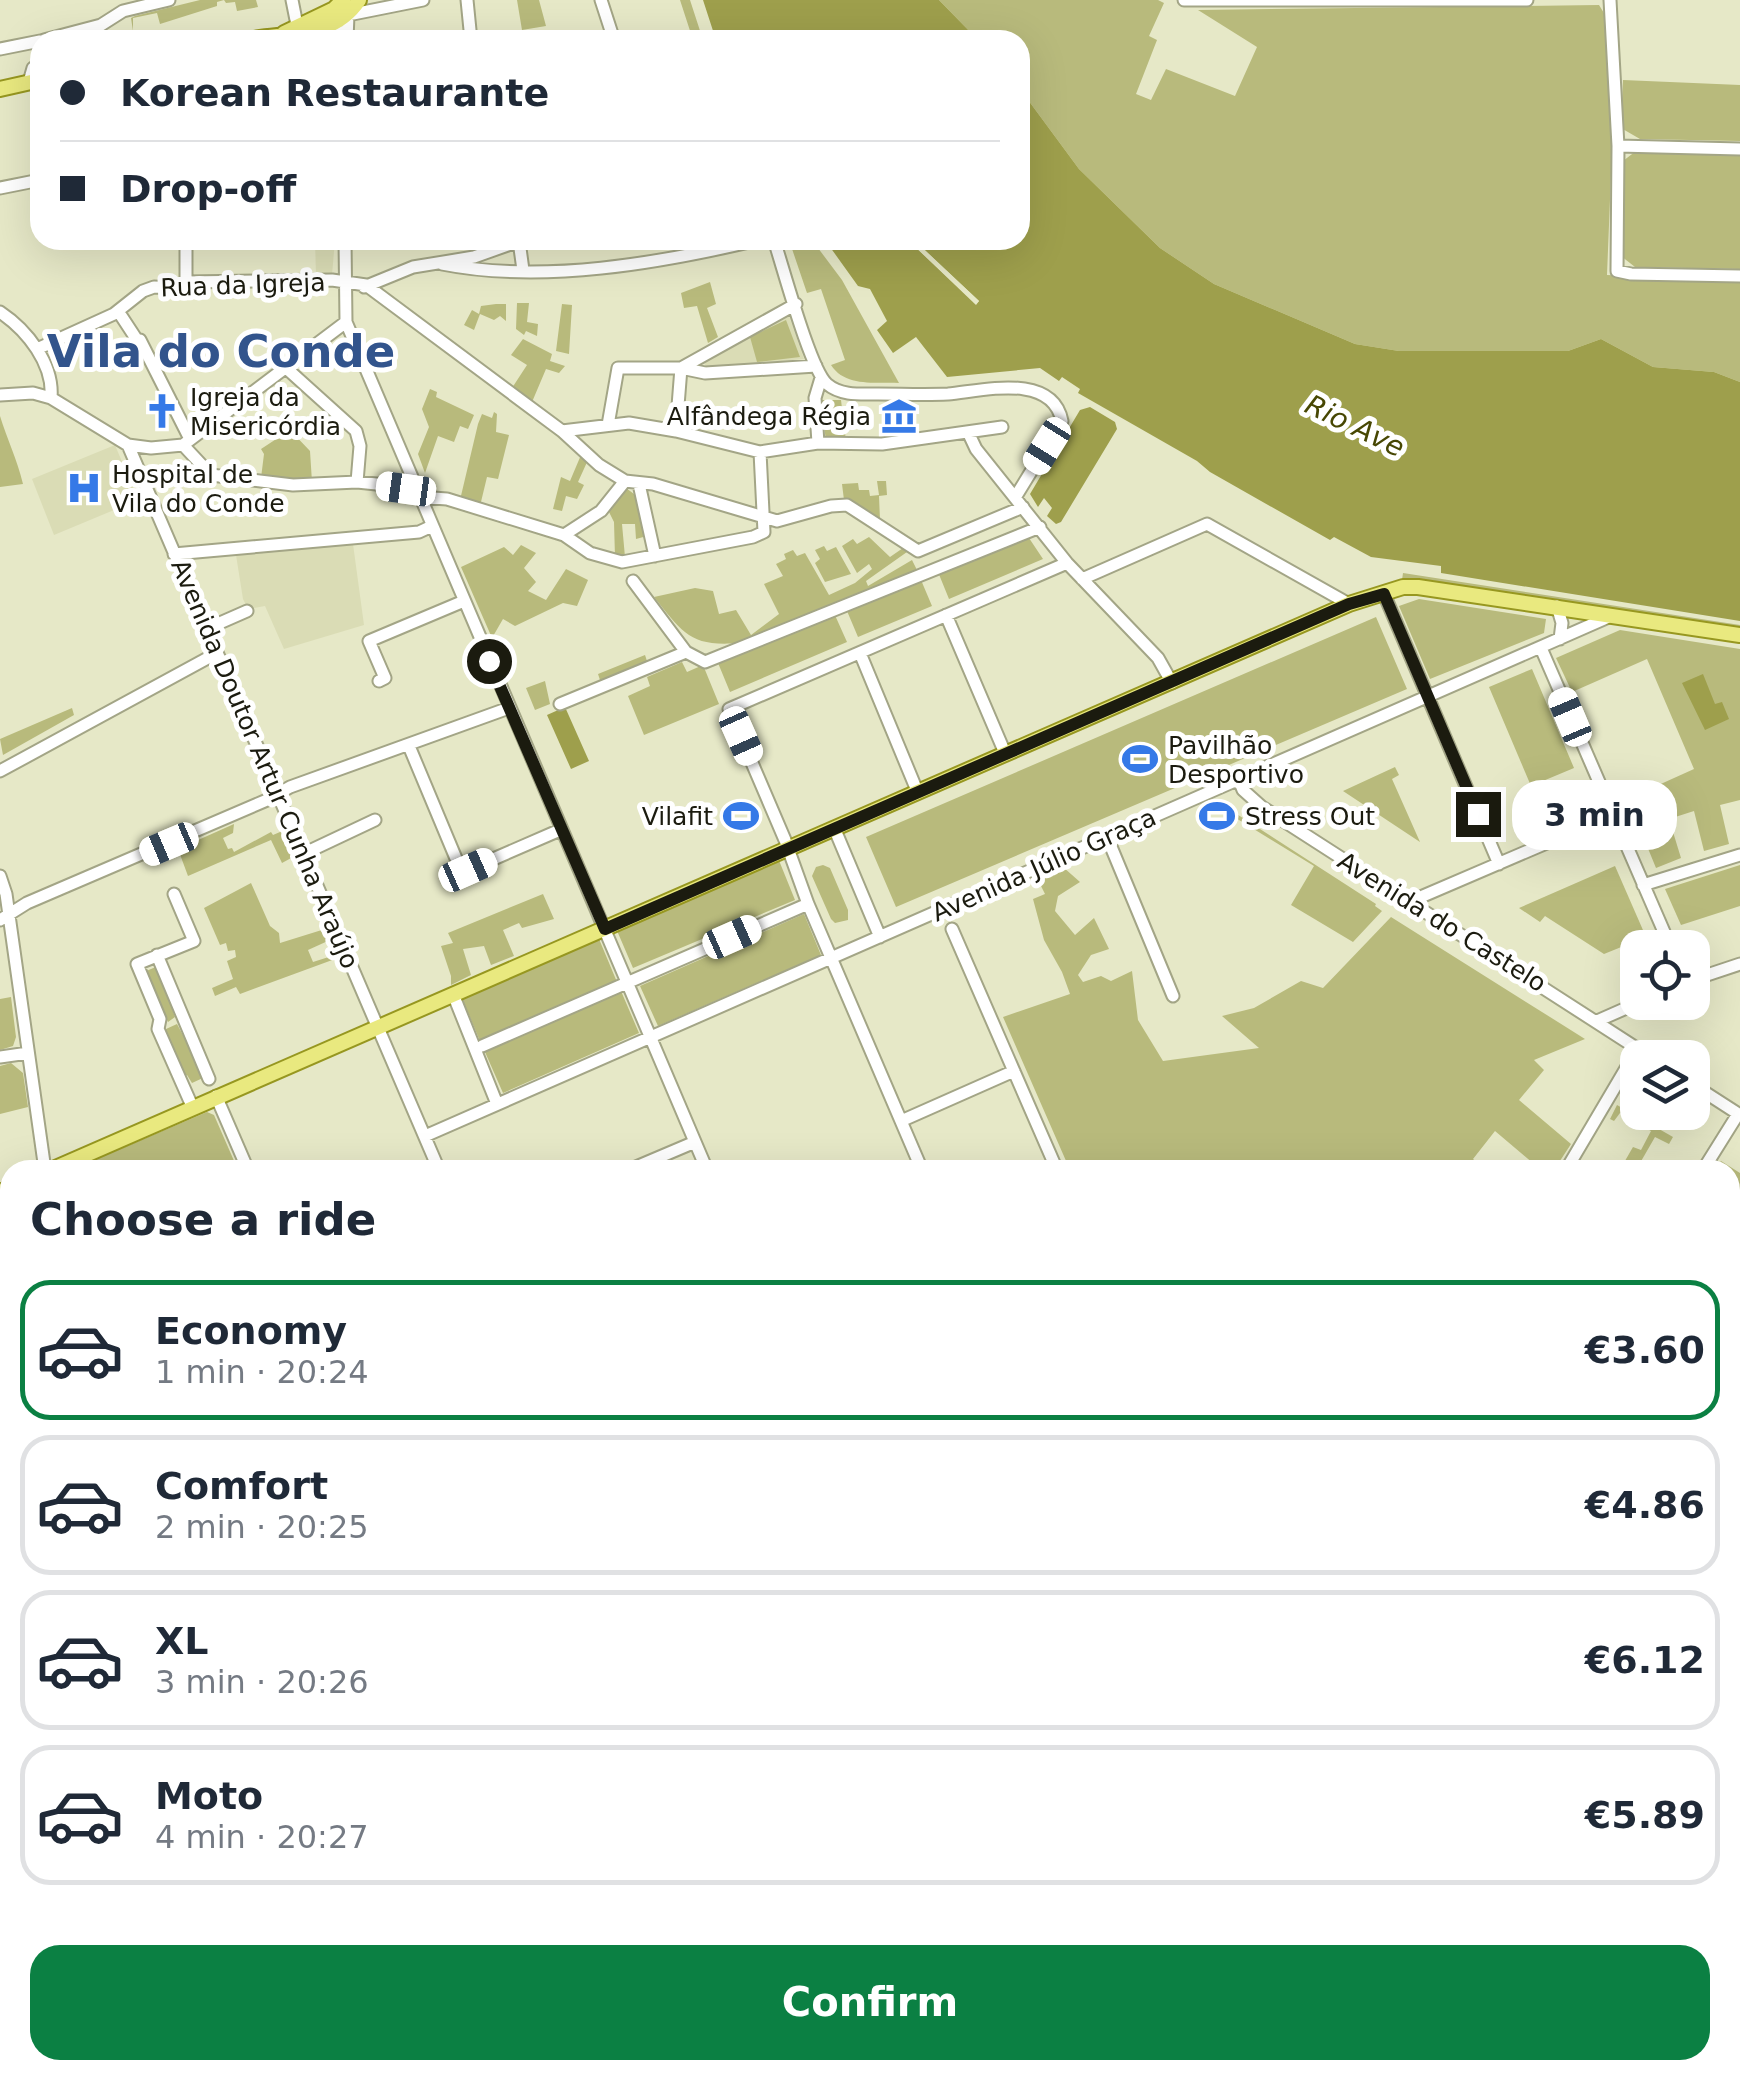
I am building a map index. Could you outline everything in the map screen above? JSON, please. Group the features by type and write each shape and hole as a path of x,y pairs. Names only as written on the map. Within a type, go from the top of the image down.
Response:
{"main road":[{"path":"298,30 360,0"},
{"path":"0,89 30,82"},
{"path":"70,1160 1349,604 1418,587 1740,635"}],"street":[{"path":"81,30 101,25 120,0"},
{"path":"95,30 122,11 169,0"},
{"path":"292,0 296,30"},
{"path":"340,10 423,0"},
{"path":"601,0 611,30"},
{"path":"1184,0 1528,0"},
{"path":"1610,0 1618,146 1617,271 1740,276"},
{"path":"467,1 470,30"},
{"path":"0,49 30,43"},
{"path":"1618,146 1740,149"},
{"path":"0,188 30,182"},
{"path":"186,250 186,282"},
{"path":"345,250 346,322 703,1160"},
{"path":"346,306 350,293 366,285 413,268 493,250"},
{"path":"521,250 523,270"},
{"path":"442,264 474,270 628,265 706,250"},
{"path":"366,285 624,481 653,484 777,521 832,506 847,506 918,551 1019,501 1062,421 1059,410 1032,390 849,394 835,390 819,372 777,250"},
{"name":"Rua da Igreja","path":"37,349 118,311 148,288 174,288 186,282 292,280 366,285"},
{"path":"682,368 796,304"},
{"path":"118,311 136,340 140,340 187,442 212,475 293,485 358,482 418,492 564,535 578,547 613,561 632,562 764,532 760,452"},
{"path":"0,312 37,349 50,380 51,398"},
{"path":"0,395 33,393 51,398 128,444 151,448 187,442 346,322"},
{"path":"285,366 356,431 360,446 358,482"},
{"path":"608,425 618,368 682,368 704,373 819,372"},
{"path":"676,431 682,368"},
{"path":"818,444 819,372"},
{"path":"562,431 630,423 760,452 818,444 882,444 1002,426"},
{"path":"968,432 976,449 1067,562 1158,658 1172,683"},
{"name":"Avenida Doutor Artur Cunha Araújo","path":"128,444 435,1160"},
{"path":"138,466 151,448"},
{"path":"564,535 601,511 624,481"},
{"path":"639,484 656,556"},
{"path":"1082,578 1207,524 1349,604"},
{"path":"174,554 418,532 432,526"},
{"path":"633,581 686,652 705,662 1040,527"},
{"path":"918,1160 729,709 1067,562"},
{"path":"1384,594 1500,864"},
{"path":"379,681 385,678 369,641 464,601"},
{"path":"1558,606 1560,639"},
{"path":"206,629 247,612"},
{"name":"Avenida Júlio Graça","path":"424,1136 1613,615"},
{"path":"946,616 1006,754"},
{"path":"1541,648 1663,930"},
{"path":"560,704 686,652"},
{"path":"0,771 216,653"},
{"path":"860,653 918,793"},
{"path":"5,918 27,903 308,780 509,708"},
{"path":"409,746 460,868 468,870 560,830"},
{"name":"Avenida do Castelo","path":"1239,780 1243,790 1262,808 1626,1040"},
{"path":"1409,902 1612,815"},
{"path":"304,854 375,820"},
{"path":"835,830 880,936"},
{"path":"1106,837 1173,996"},
{"path":"1643,885 1740,855"},
{"path":"0,876 46,1160"},
{"path":"174,894 194,940 137,964 160,1018 158,1029 192,1106"},
{"path":"482,1046 808,904"},
{"path":"952,928 1053,1160"},
{"path":"157,956 209,1079"},
{"path":"1710,974 1740,964"},
{"path":"454,994 497,1104"},
{"path":"1597,1021 1620,1011"},
{"path":"158,1029 183,1018"},
{"path":"0,1058 28,1053"},
{"path":"901,1121 1014,1070"},
{"path":"1572,1160 1620,1078"},
{"path":"1709,1160 1737,1110 1710,1094"},
{"path":"216,1096 244,1160"},
{"path":"653,1160 695,1142"}],"shaded area":[{"path":"200,0 224,0 217,2 217,6 160,24 157,13 133,18 133,30 131,18"},
{"path":"224,0 256,0 258,7 237,11 235,2"},
{"path":"517,0 539,0 546,26 522,30"},
{"path":"680,0 690,0 700,30 690,30"},
{"path":"939,0 1158,0 1164,3 1149,36 1157,40 1136,94 1151,100 1166,69 1235,96 1257,47 1198,10 1599,5 1607,18 1612,150 1607,275 1740,280 1740,382 1714,372 1653,367 1601,339 1568,351 1399,351 1355,344 1214,284 1160,248 1079,169 1030,103 1030,30 968,30"},
{"path":"1623,80 1740,85 1740,141 1640,139 1621,128"},
{"path":"1636,151 1740,153 1740,269 1635,267 1621,256 1623,161"},
{"path":"315,250 334,250 332,275 316,275"},
{"path":"792,250 820,250 842,280 899,383 852,380 837,372 831,365 845,360 821,289 807,293"},
{"path":"710,282 716,304 707,308 718,337 708,343 697,306 684,308 681,293"},
{"path":"517,303 529,303 527,322 538,324 537,336 526,331 524,335 516,329"},
{"path":"506,304 506,321 500,316 494,320 480,314 474,330 464,325 472,310 479,314 481,306"},
{"path":"562,304 572,305 569,354 556,351"},
{"path":"789,316 804,359 706,368 703,359"},
{"path":"786,320 800,357 757,362 750,337"},
{"path":"523,339 552,354 550,361 565,366 559,373 546,369 532,402 512,388 527,365 511,355"},
{"path":"430,389 437,392 436,397 474,415 468,429 460,426 454,442 438,436 425,473 418,454 429,427 422,409"},
{"path":"820,400 841,400 846,441 826,440"},
{"path":"494,412 496,432 509,435 498,479 487,477 480,506 460,500 478,424 482,414 492,418"},
{"path":"0,416 18,466 23,484 0,487"},
{"path":"290,430 310,451 312,482 261,478 261,449"},
{"name":"Hospital de Vila do Conde","path":"115,445 138,500 54,535 32,479"},
{"path":"581,455 588,460 578,482 584,485 577,499 566,496 562,511 553,509 561,477 570,481"},
{"path":"877,481 886,481 887,495 879,496 880,520 858,504 844,500 842,484 858,483 859,490 869,490 870,496 879,495"},
{"path":"626,488 638,497 647,536 636,539 635,524 622,524 625,557 615,557 614,522 608,510"},
{"path":"1027,535 1043,559 949,599 938,572"},
{"path":"869,537 890,557 903,548 907,552 866,581 868,586 912,560 919,574 739,643 698,640 681,628 654,597 695,588 713,591 719,614 736,610 751,635 779,614 764,584 783,576 776,564 786,559 784,554 793,550 797,556 805,553 829,595 855,583 872,569 869,564 857,573 842,546 853,539 857,544"},
{"path":"353,544 364,625 284,649 265,606 248,609 236,555"},
{"path":"521,545 536,553 524,568 536,582 528,591 546,600 566,569 588,580 577,606 563,603 515,626 503,619 492,638 461,567 504,547 513,555"},
{"path":"824,546 827,551 836,547 851,574 825,582 815,563 820,559 815,550"},
{"path":"1403,573 1740,625 1740,629 1422,579 1402,580"},
{"path":"921,580 932,606 858,637 847,611"},
{"path":"1419,599 1546,619 1544,633 1430,679 1399,606"},
{"path":"834,613 847,642 730,692 718,663"},
{"path":"1376,617 1407,689 896,907 866,837"},
{"path":"1620,630 1740,649 1740,800 1720,805 1729,844 1704,851 1694,811 1669,819 1681,858 1656,868 1631,807 1646,800 1643,792 1694,769 1647,659 1572,692 1556,658"},
{"path":"645,655 648,664 601,683 598,674"},
{"path":"682,662 687,672 703,665 719,704 644,735 628,696 650,686 647,677"},
{"path":"1532,669 1574,768 1531,786 1489,687"},
{"path":"545,681 550,704 535,710 526,688"},
{"path":"72,708 74,715 3,755 0,739"},
{"path":"1395,767 1399,775 1392,779 1420,842 1343,791"},
{"path":"1218,802 1382,911 1353,942 1291,905 1314,866 1213,804"},
{"path":"234,824 233,833 223,838 228,849 234,852 271,832 280,832 280,824 293,857 282,863 271,840 188,876 178,849"},
{"path":"778,858 795,900 633,968 615,926"},
{"path":"1740,865 1740,906 1681,925 1665,889"},
{"path":"1615,866 1643,930 1620,930 1620,948 1604,954 1545,916 1540,922 1519,908"},
{"path":"816,867 830,868 848,910 848,920 835,923 831,919 812,876"},
{"path":"1063,867 1080,882 1058,896 1055,911 1075,935 1094,918 1109,949 1091,955 1078,975 1083,982 1101,976 1111,981 1132,971 1138,1020 1163,1061 1259,1048 1222,1016 1254,1008 1301,981 1323,988 1391,917 1585,1039 1534,1060 1544,1070 1519,1100 1571,1144 1561,1160 1529,1160 1495,1131 1474,1160 1066,1160 1003,1017 1070,994 1044,940 1033,899 1045,894 1037,878"},
{"path":"251,883 270,926 279,933 280,943 325,929 330,940 308,950 313,962 335,955 335,959 240,994 236,987 215,996 212,988 233,979 227,961 236,957 235,950 228,951 226,943 220,945 204,908"},
{"path":"543,894 554,919 522,928 519,923 503,930 514,956 491,965 484,946 463,949 471,975 451,985 441,946 453,943 448,933"},
{"path":"804,914 821,955 658,1026 640,986"},
{"path":"599,939 617,982 480,1041 461,996"},
{"path":"158,966 175,1017 168,1022 144,972"},
{"path":"621,991 639,1033 503,1093 485,1052"},
{"path":"11,997 16,1037 13,1046 0,1050 0,999"},
{"path":"177,1024 205,1077 192,1083 187,1075 184,1077 163,1035"},
{"path":"11,1063 23,1073 28,1107 0,1114 0,1066"},
{"path":"1617,1105 1620,1113 1614,1121 1610,1119"},
{"path":"207,1112 214,1115 234,1160 94,1160"},
{"path":"1661,1130 1673,1137 1669,1144 1655,1137 1642,1160 1625,1160 1633,1147 1641,1150 1651,1131"}],"water":[{"path":"703,0 939,0 968,30 713,30"},
{"name":"Rio Ave","path":"1030,103 1079,169 1160,248 1214,284 1355,344 1399,351 1568,351 1601,339 1653,367 1714,372 1740,382 1740,621 1441,573 1441,566 1371,557 1334,537 1330,540 1210,472 1078,393 1080,389 1062,377 1059,381 1040,368 947,377 916,337 893,353 877,330 887,321 870,289 858,286 832,250 919,250 976,304 979,301 925,250 1030,250"},
{"path":"1090,407 1115,422 1117,429 1061,522 1056,524 1047,516 1052,508 1044,498 1038,507 1030,494 1080,410"},
{"path":"1703,674 1715,704 1722,702 1729,719 1705,730 1682,683"},
{"path":"565,707 589,761 571,769 547,715"}],"pier":[{"path":"918,250 925,250 979,301 976,305"}],"place":[{"name":"Igreja da Misericórdia","path":"162,411"},
{"name":"Alfândega Régia","path":"899,416"},
{"name":"Hospital de Vila do Conde","path":"84,488"},
{"name":"Pavilhão Desportivo","path":"1140,759"},
{"name":"Vilafit","path":"741,816"},
{"name":"Stress Out","path":"1217,816"}],"district":[{"name":"Vila do Conde","path":"221,351"}],"route":[{"path":"489,661 605,929 1349,604 1384,594 1478,814"}]}
